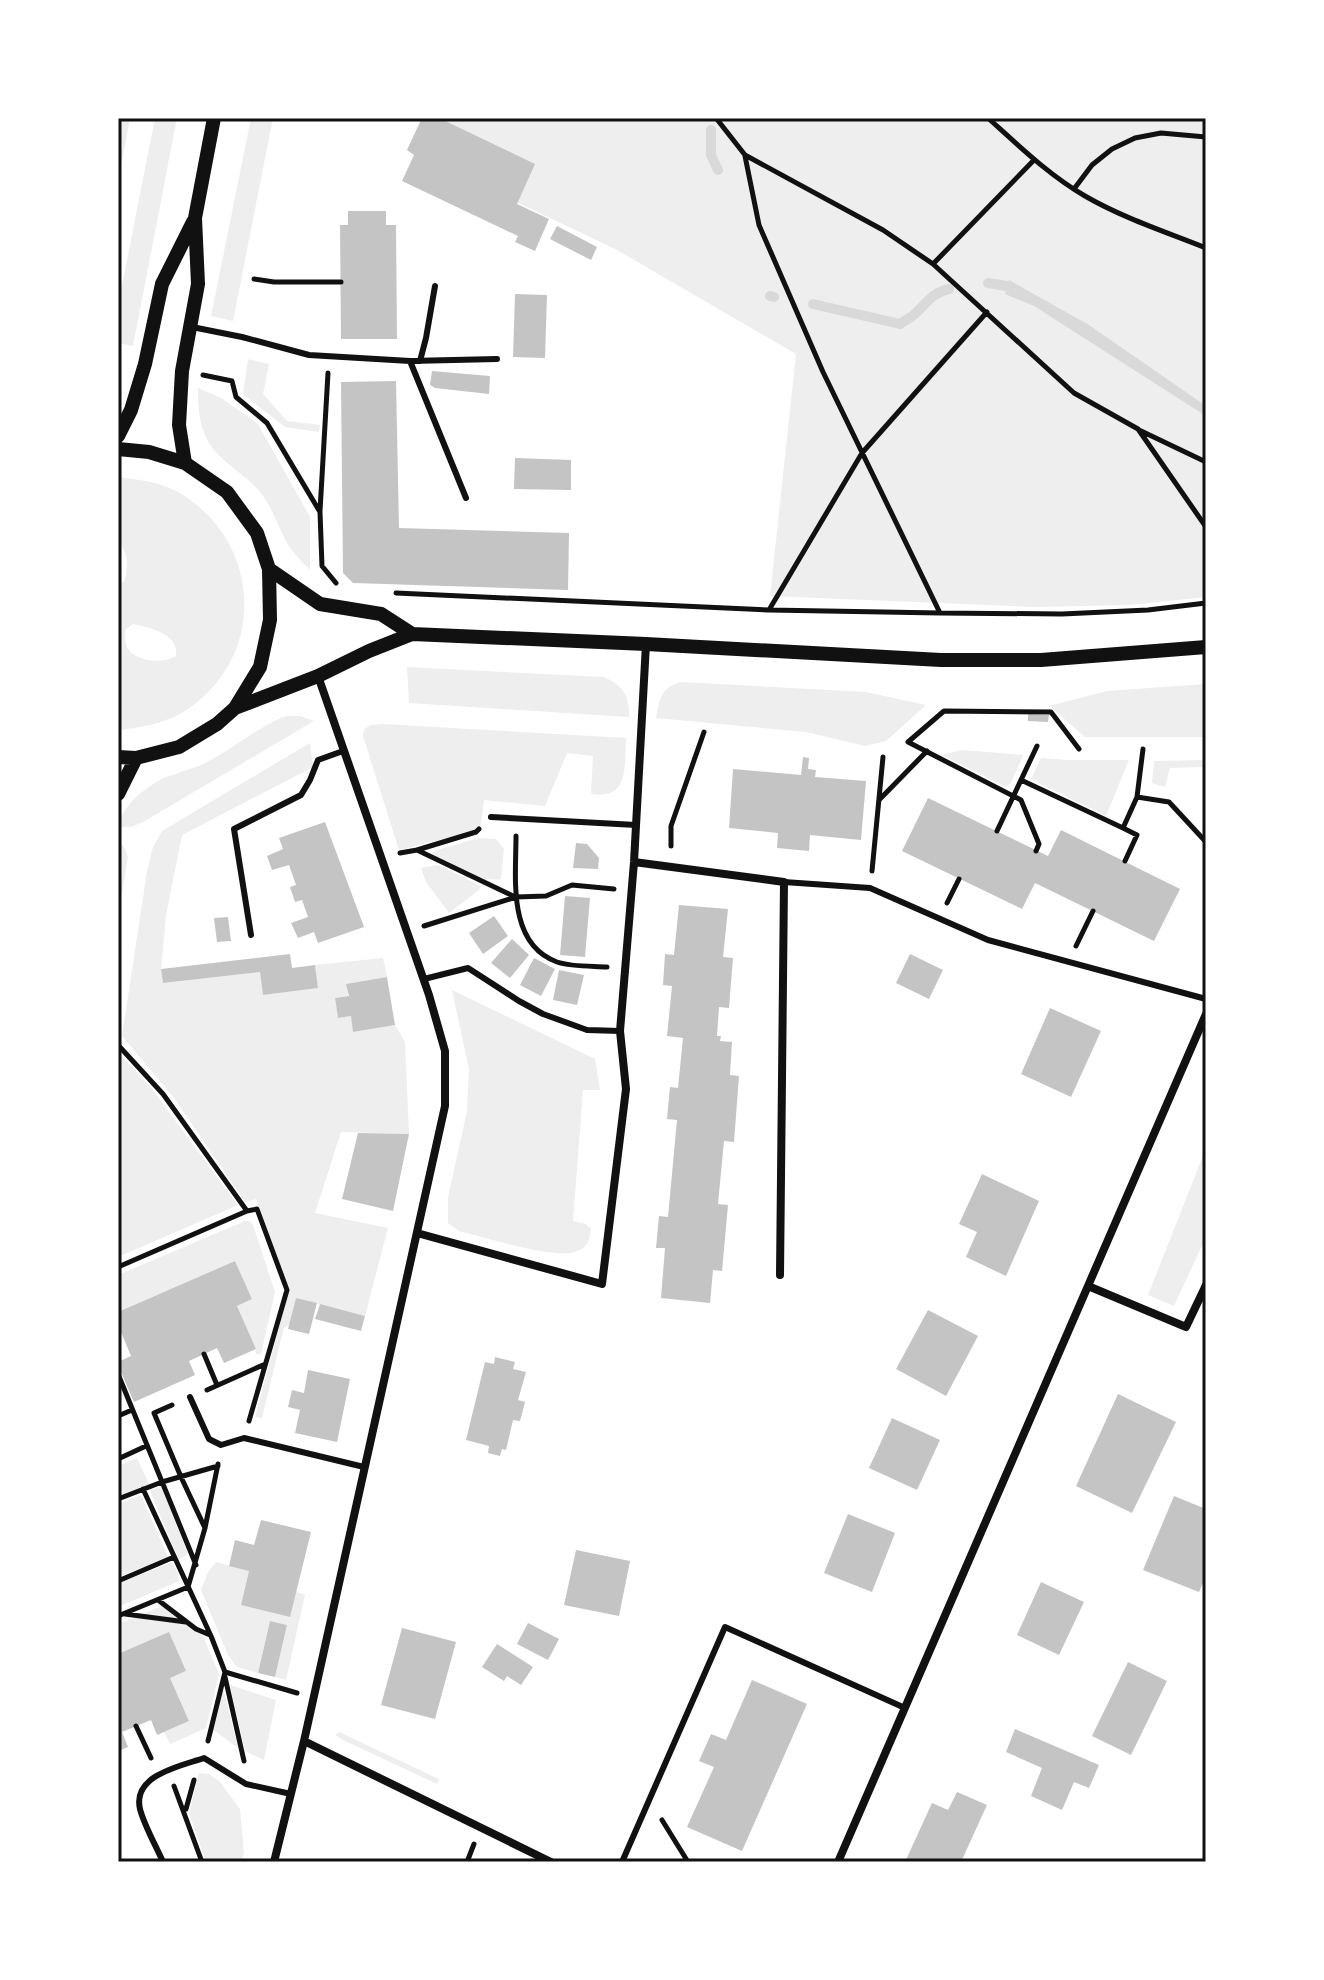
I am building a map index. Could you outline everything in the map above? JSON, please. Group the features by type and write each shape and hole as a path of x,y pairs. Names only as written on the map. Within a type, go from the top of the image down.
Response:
{"street":[{"path":"185,463 179,425 182,371 198,284 195,218 214,118"},
{"path":"118,436 131,410 145,364 162,284 195,218"},
{"path":"118,449 149,452 185,463 227,492 257,533 269,569 270,620 260,667 235,708 217,724 179,747 136,758 118,757"},
{"path":"269,569 320,604 381,614 412,634"},
{"path":"235,708 318,676 412,634 941,660 1041,660 1206,647"},
{"path":"417,1233 602,1284 626,1089 620,1031 634,862 646,644"},
{"path":"274,1862 314,1698 445,1106 445,1051 424,979 318,676"},
{"path":"118,794 136,758"},
{"path":"634,862 784,882 780,1275"},
{"path":"838,1862 1206,1014"},
{"path":"1088,1286 1186,1327 1206,1285"},
{"path":"304,1741 551,1862"}],"lane":[{"path":"420,361 435,286"},
{"path":"190,327 309,355 410,361 497,359"},
{"path":"410,361 466,498"},
{"path":"251,935 234,829 301,795 318,760 343,751"},
{"path":"491,817 636,825"},
{"path":"784,882 870,888 988,940 1206,999"},
{"path":"424,979 468,968 543,1014 587,1030 620,1031"},
{"path":"190,1397 209,1439 221,1445 244,1438 364,1467"},
{"path":"622,1862 725,1627 905,1708"},
{"path":"163,1862 139,1806 143,1787 158,1774 204,1758 246,1784 291,1794"}],"path":[{"path":"716,118 745,155 883,230 933,264 1074,393 1206,462"},
{"path":"988,118 1034,160 1088,198 1206,248"},
{"path":"1074,189 1092,165 1112,149 1135,138 1161,133 1206,137"},
{"path":"745,155 759,225 823,372 940,613"},
{"path":"933,264 1034,160"},
{"path":"254,279 341,282"},
{"path":"769,610 862,453 987,312"},
{"path":"329,356 320,512 322,566 328,576 347,588"},
{"path":"199,374 232,381 236,397 267,423 320,512"},
{"path":"1138,429 1206,527"},
{"path":"388,593 769,610 940,613 1062,614 1148,610 1206,603"},
{"path":"1036,851 1039,844 1021,800 908,742 944,711 1051,712 1079,749"},
{"path":"671,867 671,826 704,732"},
{"path":"997,831 1037,746"},
{"path":"1123,828 1137,797 1143,749"},
{"path":"879,800 927,751"},
{"path":"870,888 883,757"},
{"path":"1021,780 1137,835 1125,861"},
{"path":"1137,797 1169,802 1206,842"},
{"path":"382,856 417,850 476,832 491,817"},
{"path":"516,819 516,897 525,938 544,956 559,963 625,968"},
{"path":"417,850 516,897"},
{"path":"408,932 516,897 546,896 572,885 631,890"},
{"path":"1069,962 1093,911"},
{"path":"118,1045 163,1094 247,1211"},
{"path":"118,1267 257,1209 287,1290 244,1438"},
{"path":"204,1354 217,1385"},
{"path":"118,1374 196,1565"},
{"path":"118,1416 132,1410"},
{"path":"121,1615 188,1587 196,1565 221,1445"},
{"path":"118,1459 146,1446"},
{"path":"118,1499 218,1466"},
{"path":"143,1489 225,1672 246,1784"},
{"path":"118,1581 174,1557"},
{"path":"158,1600 196,1629 211,1636"},
{"path":"121,1615 187,1622"},
{"path":"225,1672 314,1698"},
{"path":"204,1758 225,1672"},
{"path":"136,1726 164,1791 175,1786 202,1862"},
{"path":"649,1799 688,1862"},
{"path":"470,1854 475,1862"}],"shaded area":[{"path":"118,118 130,118 118,182"},
{"path":"155,118 177,118 133,346 118,343 118,306"},
{"path":"251,118 273,118 233,321 211,316"},
{"path":"422,118 1206,118 1206,597 1130,605 1034,607 770,596 796,354 617,250 407,150"},
{"path":"1009,280 1089,325 1206,406 1206,416 1034,306 1005,294"},
{"path":"248,359 269,364 263,394 287,421 320,425 319,432 285,427 243,394"},
{"path":"198,388 221,398 258,424 310,517 310,570 288,545 263,496 209,443 201,424"},
{"path":"118,477 168,487 183,495 209,517 228,543 240,572 244,602 241,633 230,662 211,689 185,711 170,719 121,730 118,729 118,584 124,582 127,559 117,524","holes":["133,624 168,637 176,648 176,656 151,660 132,653 126,645 125,630"]},
{"path":"407,667 603,677 616,683 624,692 629,717 409,703"},
{"path":"681,682 866,692 926,705 886,741 865,746 806,732 656,718 665,691"},
{"path":"1206,684 1206,737 1085,737 1049,706 1107,691"},
{"path":"286,716 300,716 314,721 143,822 131,827 118,827 128,806 152,785 205,763"},
{"path":"382,724 626,738 624,770 619,786 613,792 591,794 593,756 567,753 545,806 484,800 480,830 399,850 363,736 364,729"},
{"path":"310,743 313,767 182,835 166,915 161,969 163,983 260,972 263,995 318,988 315,965 383,958 387,977 347,984 348,996 335,998 338,1018 351,1016 354,1032 395,1025 405,1042 409,1134 341,1132 315,1213 388,1228 365,1316 296,1298 290,1325 284,1327 262,1418 255,1417 289,1290 256,1199 245,1202 174,1098 122,1036 147,871 153,847 162,831"},
{"path":"962,750 1023,755 1011,783 1006,787 942,755"},
{"path":"1041,758 1129,760 1106,816 1031,779"},
{"path":"1206,760 1206,767 1170,768 1165,787 1152,783 1154,761"},
{"path":"478,838 496,839 504,849 501,879 475,876 431,854 434,851"},
{"path":"118,844 123,845 128,857 118,918"},
{"path":"438,865 481,886 449,913 426,882 421,868"},
{"path":"452,990 595,1059 600,1090 583,1090 573,1221 586,1224 591,1229 587,1244 579,1251 551,1253 535,1250 459,1231 448,1223 448,1197 467,1111 469,1069"},
{"path":"119,1053 149,1085 238,1205 118,1257"},
{"path":"1206,1148 1206,1237 1174,1306 1148,1295"},
{"path":"245,1221 253,1225 275,1292 261,1354 256,1354 237,1306 252,1299 235,1261 118,1312 118,1275"},
{"path":"137,1458 149,1484 118,1496 118,1466"},
{"path":"161,1486 188,1554 179,1560 150,1491"},
{"path":"141,1495 168,1557 118,1577 118,1504"},
{"path":"172,1562 179,1581 118,1607 118,1584"},
{"path":"216,1562 249,1571 241,1605 289,1617 296,1592 305,1595 286,1680 275,1677 287,1625 270,1621 258,1673 237,1667 228,1655 201,1590"},
{"path":"162,1606 203,1636 219,1674 206,1728 170,1744 164,1732 189,1721 170,1678 186,1671 118,1654 118,1624"},
{"path":"230,1685 276,1700 264,1760 245,1751"},
{"path":"223,1688 238,1748 212,1729"},
{"path":"339,1732 439,1779 437,1784 343,1740 335,1735"},
{"path":"199,1773 209,1774 220,1782 240,1809 244,1853 241,1862 206,1862 189,1813"}],"building":[{"path":"422,118 439,118 535,164 517,204 549,219 535,251 515,242 518,236 402,181 414,155 407,150"},
{"path":"348,211 386,211 386,225 396,225 397,339 341,339 340,225 348,225"},
{"path":"557,226 597,247 591,260 550,239"},
{"path":"515,294 547,295 545,358 513,357"},
{"path":"432,371 490,376 489,394 435,388 430,385"},
{"path":"396,381 399,528 569,533 568,590 353,583 343,573 341,382"},
{"path":"515,458 571,460 571,490 514,489"},
{"path":"1028,714 1049,715 1048,722 1028,721"},
{"path":"803,757 809,758 808,769 816,770 815,777 866,781 861,840 810,835 809,851 777,848 778,833 729,828 733,769 801,775"},
{"path":"928,798 1048,856 1061,830 1180,889 1154,941 1035,883 1022,909 902,851"},
{"path":"325,822 364,927 318,943 314,932 298,938 291,923 308,917 302,900 295,902 290,887 296,885 289,865 272,870 267,856 283,849 279,838"},
{"path":"576,843 587,844 599,858 598,869 573,868"},
{"path":"565,896 590,898 585,957 560,955"},
{"path":"679,905 728,909 723,957 733,958 729,1008 719,1007 717,1036 721,1036 720,1041 732,1042 730,1075 739,1076 734,1142 724,1141 718,1204 728,1205 722,1271 713,1270 710,1303 661,1298 665,1248 656,1248 659,1216 668,1217 677,1120 667,1119 670,1087 678,1088 683,1038 667,1036 672,986 663,985 665,954 674,955"},
{"path":"494,916 508,936 483,954 469,933"},
{"path":"228,917 231,941 217,942 214,918"},
{"path":"512,939 529,955 510,978 491,963"},
{"path":"290,954 292,968 315,965 318,988 263,995 260,972 163,983 161,969"},
{"path":"910,954 943,970 929,999 896,983"},
{"path":"534,958 555,969 541,996 520,985"},
{"path":"559,970 584,975 577,1005 553,1000"},
{"path":"387,977 395,1025 353,1032 351,1016 338,1018 335,998 349,996 346,984"},
{"path":"1050,1008 1101,1031 1071,1097 1021,1074"},
{"path":"358,1133 409,1134 393,1211 342,1199"},
{"path":"982,1174 1039,1201 1006,1276 966,1257 977,1232 959,1224"},
{"path":"235,1261 252,1299 237,1306 256,1349 224,1363 217,1348 189,1361 195,1375 134,1402 118,1365 118,1362 131,1356 118,1325 118,1312"},
{"path":"296,1298 317,1303 309,1334 288,1329"},
{"path":"320,1304 365,1316 361,1331 315,1319"},
{"path":"928,1310 978,1336 946,1396 896,1369"},
{"path":"495,1357 515,1362 513,1369 526,1372 518,1400 525,1402 520,1421 513,1420 506,1450 502,1449 500,1456 488,1453 489,1446 466,1440 485,1362 494,1364"},
{"path":"308,1370 350,1379 337,1442 295,1433 300,1410 288,1407 292,1390 304,1393"},
{"path":"1118,1394 1176,1422 1132,1513 1076,1486"},
{"path":"892,1418 940,1440 917,1490 869,1468"},
{"path":"1174,1496 1206,1509 1206,1576 1199,1592 1143,1570"},
{"path":"848,1514 895,1533 872,1592 824,1573"},
{"path":"261,1520 311,1532 290,1617 241,1605 249,1571 229,1566 235,1540 254,1545"},
{"path":"576,1550 630,1561 619,1616 564,1605"},
{"path":"1041,1582 1084,1602 1059,1655 1017,1635"},
{"path":"270,1621 287,1625 275,1677 258,1673"},
{"path":"528,1623 559,1639 548,1660 517,1644"},
{"path":"402,1628 456,1642 435,1719 381,1705"},
{"path":"169,1632 186,1671 170,1678 189,1721 157,1735 151,1720 122,1732 128,1747 118,1751 118,1654"},
{"path":"497,1644 533,1667 521,1685 507,1676 504,1681 482,1667"},
{"path":"1128,1662 1167,1681 1131,1755 1092,1736"},
{"path":"752,1680 807,1704 742,1851 687,1827 714,1767 699,1761 711,1734 726,1740"},
{"path":"1015,1729 1099,1765 1089,1788 1074,1782 1062,1810 1031,1796 1042,1768 1006,1752"},
{"path":"957,1792 987,1805 961,1862 905,1862 932,1803 948,1810"}],"waterway":[{"path":"711,130 711,155 718,170"},
{"path":"988,283 1015,291"},
{"path":"813,304 900,324 935,295 949,289"},
{"path":"770,296 774,297"}]}
